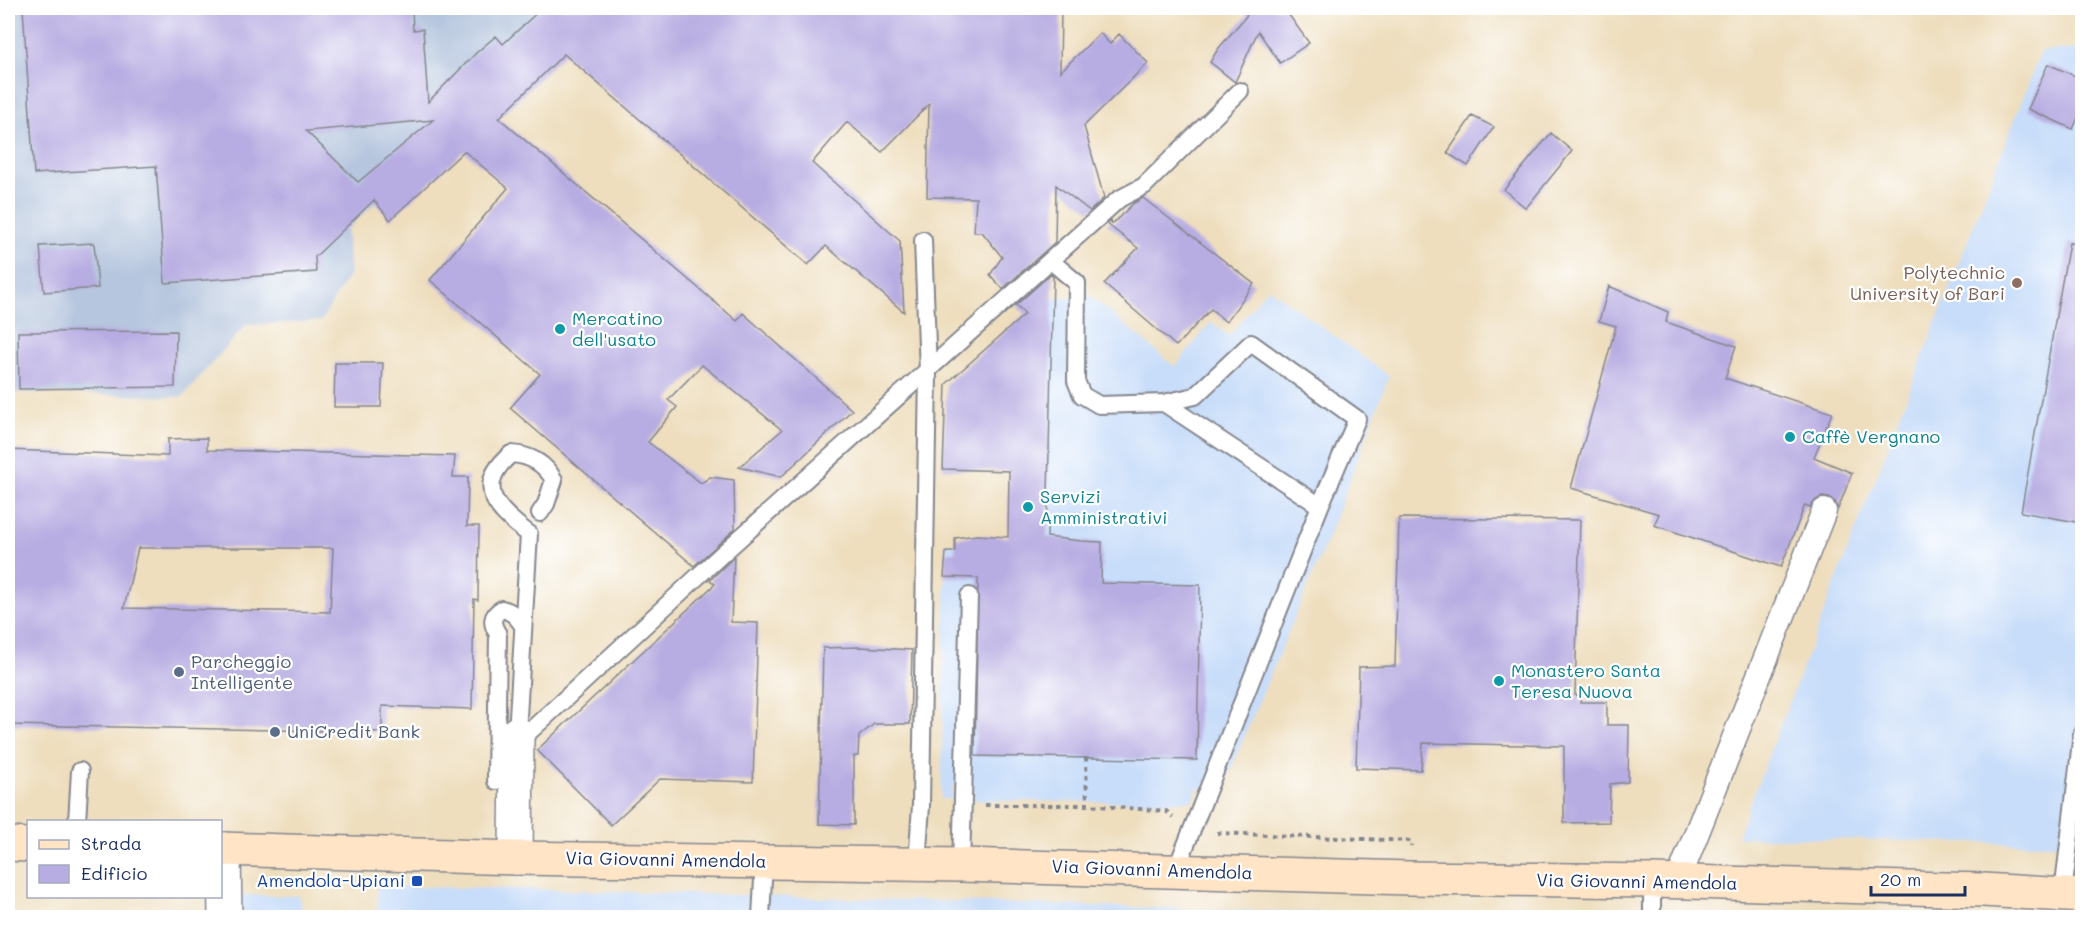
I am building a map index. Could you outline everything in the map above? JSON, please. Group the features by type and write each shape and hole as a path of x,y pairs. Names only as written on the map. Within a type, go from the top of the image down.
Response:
{"main road":[{"path":"8,844 27,845"},
{"name":"Via Giovanni Amendola","path":"222,849 516,858 764,860 1409,878 1664,882 1983,890 2073,895"}],"street":[{"path":"1664,882 1824,511"},
{"path":"516,858 517,738"},
{"path":"222,849 225,918"}],"lane":[{"path":"517,738 1119,199 1144,186 1240,91"},
{"path":"917,865 921,794 928,372 923,240"},
{"path":"1051,261 1077,283 1076,381 1083,395 1099,405 1164,403 1195,396 1251,343 1357,419 1320,506 1176,870"},
{"path":"1164,403 1320,506"},
{"path":"517,738 529,534 504,516 495,503 491,489 495,474 502,462 511,454 522,454 536,460 548,470 554,480 546,504 540,513"},
{"path":"961,865 969,596"},
{"path":"496,780 498,634 493,627 493,618 502,609 507,610 516,615 523,626"},
{"path":"2073,895 2082,733"},
{"path":"77,820 80,771"},
{"path":"761,918 764,860"},
{"path":"1652,918 1664,882"}],"path":[{"path":"1086,758 1087,805"}],"shaded area":[{"path":"8,8 627,8 596,43 568,19 346,230 350,273 321,321 246,325 182,397 8,392"},
{"name":"Polytechnic University of Bari","path":"2082,49 2082,845 1737,837 2041,51"},
{"path":"1268,288 1389,376 1327,540 1223,788 1198,788 1192,801 1086,802 974,800 973,786 952,786 952,799 941,799 946,544 1047,552 1052,299 1090,296 1175,367 1211,322 1229,336"},
{"path":"377,886 565,890 1455,917 378,918"},
{"path":"238,895 299,896 303,917 240,917"}],"building":[{"path":"23,8 412,8 413,30 423,29 428,102 496,36 503,44 542,8 1061,8 1060,72 1100,33 1110,44 1119,34 1148,63 1084,126 1104,198 1090,211 1056,185 1055,242 1003,289 990,275 1002,257 982,232 974,232 976,198 927,197 929,104 882,152 847,122 812,163 900,241 904,312 826,246 808,265 564,54 499,118 737,321 743,313 852,410 781,477 739,467 782,430 702,365 668,400 677,407 648,442 701,483 710,477 734,480 735,529 694,566 510,408 540,374 430,280 508,188 464,151 390,220 374,200 315,257 316,272 165,283 156,166 34,174","holes":["433,120 358,182 306,131"]},
{"path":"1241,8 1284,8 1309,43 1280,63 1258,31 1235,82 1210,62 1247,15"},
{"path":"2048,64 2082,79 2082,109 2073,129 2028,109"},
{"path":"1472,116 1494,127 1468,166 1447,153"},
{"path":"1551,133 1572,151 1526,208 1504,190"},
{"path":"1143,198 1254,284 1226,322 1211,309 1176,346 1104,284 1138,248 1107,224 1111,220 1112,224 1134,203"},
{"path":"94,243 98,288 44,292 40,246"},
{"path":"2069,243 2082,244 2082,523 2021,512"},
{"name":"Servizi Amministrativi","path":"1051,274 1053,277 1047,537 1102,542 1101,583 1200,585 1197,760 975,756 978,578 944,577 946,552 955,552 955,538 977,535 1008,537 1009,471 943,469 946,384 1025,314 1016,305"},
{"path":"1609,286 1668,312 1666,322 1736,346 1725,378 1832,413 1814,457 1852,473 1838,509 1835,502 1822,497 1810,507 1805,505 1781,567 1654,525 1659,514 1571,488 1616,326 1599,321"},
{"path":"176,331 175,387 19,389 18,332"},
{"path":"335,363 383,363 381,407 334,407"},
{"path":"207,438 207,450 455,456 453,477 468,477 467,526 479,526 478,600 474,599 472,709 382,706 382,732 8,725 8,450 168,456 168,439","holes":["138,548 333,548 330,612 124,608"]},
{"name":"Monastero Santa Teresa Nuova","path":"1399,518 1580,520 1575,695 1581,696 1580,702 1607,702 1607,725 1629,725 1628,782 1610,784 1609,822 1564,823 1564,746 1423,743 1421,770 1356,768 1359,667 1395,666"},
{"path":"734,557 731,622 758,623 753,782 660,779 611,825 537,750 715,584 710,580"},
{"path":"860,647 912,650 910,724 874,724 859,736 858,756 854,756 854,825 819,824 823,648"}],"place":[{"name":"Polytechnic University of Bari","path":"2017,283"},
{"name":"Mercatino dell'usato","path":"560,329"},
{"name":"Caffè Vergnano","path":"1790,437"},
{"name":"Servizi Amministrativi","path":"1028,507"},
{"name":"Parcheggio Intelligente","path":"179,672"},
{"name":"Monastero Santa Teresa Nuova","path":"1499,681"},
{"name":"UniCredit Bank","path":"275,732"},
{"name":"Amendola-Upiani","path":"417,881"}]}
